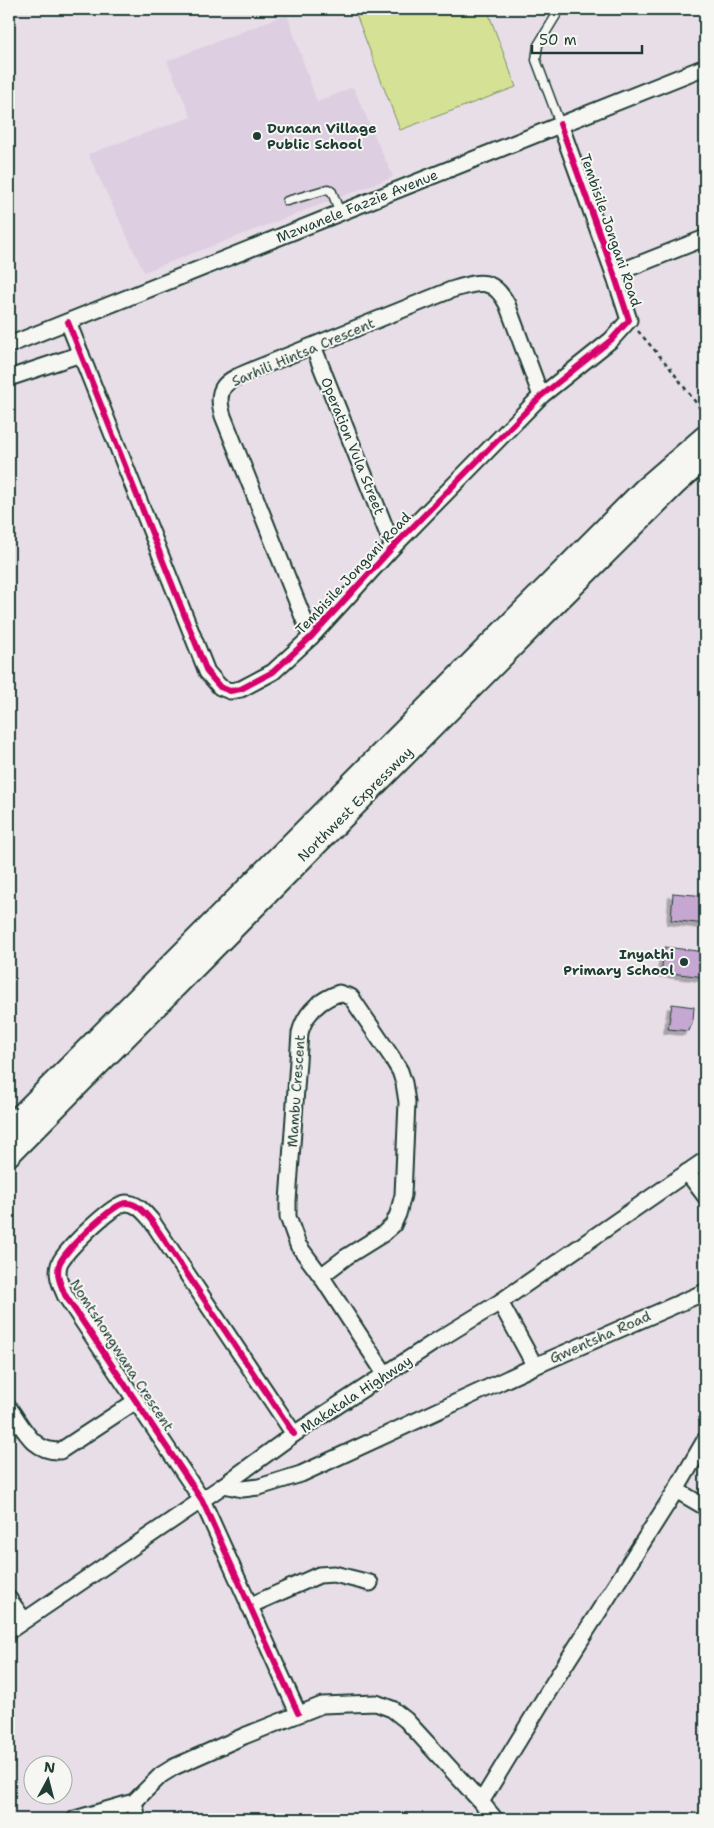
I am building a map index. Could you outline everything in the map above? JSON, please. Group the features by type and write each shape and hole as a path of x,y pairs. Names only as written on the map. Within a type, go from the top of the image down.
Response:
{"main road":[{"name":"Northwest Expressway","path":"9,1128 646,489 705,437"},
{"name":"Northwest Expressway","path":"9,1154 548,610 676,483 705,457"}],"street":[{"name":"Mzwanele Fazzie Avenue","path":"9,344 705,67"},
{"name":"Tembisile Jongani Road","path":"68,322 200,658 213,681 220,687 230,690 241,689 273,672 311,637 393,547 541,396 611,340 629,320 560,124"},
{"path":"614,274 705,238"},
{"name":"Sarhili Hintsa Crescent","path":"311,637 223,416 219,403 221,391 234,378 451,290 480,283 491,285 498,289 507,304 541,396"},
{"name":"Operation Vula Street","path":"313,346 393,547"},
{"path":"9,378 81,354"},
{"name":"Mambu Crescent","path":"321,1276 346,1257 383,1234 393,1225 398,1214 402,1195 407,1102 404,1083 400,1071 391,1056 351,997 339,992 310,1011 302,1024 288,1217 298,1245 321,1276 385,1374"},
{"name":"Makatala Highway","path":"9,1631 224,1485 294,1434 500,1302 705,1160"},
{"path":"687,1172 705,1196"},
{"name":"Nomtshongwana Crescent","path":"294,1434 151,1220 141,1209 126,1203 112,1209 65,1253 59,1264 58,1273 59,1281 65,1294 202,1500 298,1713"},
{"name":"Gwentsha Road","path":"500,1302 535,1366 705,1292"},
{"path":"224,1485 242,1489 259,1487 301,1474 535,1366"},
{"path":"9,1408 37,1446 50,1451 60,1451 136,1401"},
{"path":"481,1802 559,1674 676,1490 705,1440"},
{"path":"676,1490 705,1507"},
{"path":"249,1606 319,1574 334,1574 370,1583"},
{"path":"9,1599 24,1620"},
{"path":"75,1819 134,1802 160,1775 174,1767 298,1713 322,1705 376,1703 392,1709 406,1720 481,1802 494,1819"},
{"path":"134,1802 138,1819"}],"lane":[{"path":"560,9 538,45 536,60 560,124"},
{"path":"287,201 328,189 332,192 340,213"}],"path":[{"path":"629,320 670,368 705,415"}],"shaded area":[{"name":"Duncan Village Public School","path":"287,14 317,102 353,87 393,177 144,272 88,154 191,117 167,61"}],"green space":[{"path":"354,9 487,9 516,87 400,130"}],"building":[{"name":"Inyathi Primary School","path":"673,893 705,896 705,924 671,920"},
{"name":"Inyathi Primary School","path":"665,947 705,952 705,977 661,972"},
{"name":"Inyathi Primary School","path":"672,1004 694,1007 693,1020 689,1031 668,1029"}],"cycle path":[{"path":"68,322 207,672 220,687 230,691 241,689 273,672 311,637 393,547 541,396 611,340 629,320 560,124"},
{"path":"294,1434 151,1220 140,1208 130,1203 120,1205 100,1219 69,1250 62,1259 58,1269 59,1280 65,1295 202,1500 298,1713"}],"place":[{"name":"Duncan Village Public School","path":"257,136"},
{"name":"Inyathi Primary School","path":"684,962"}]}
